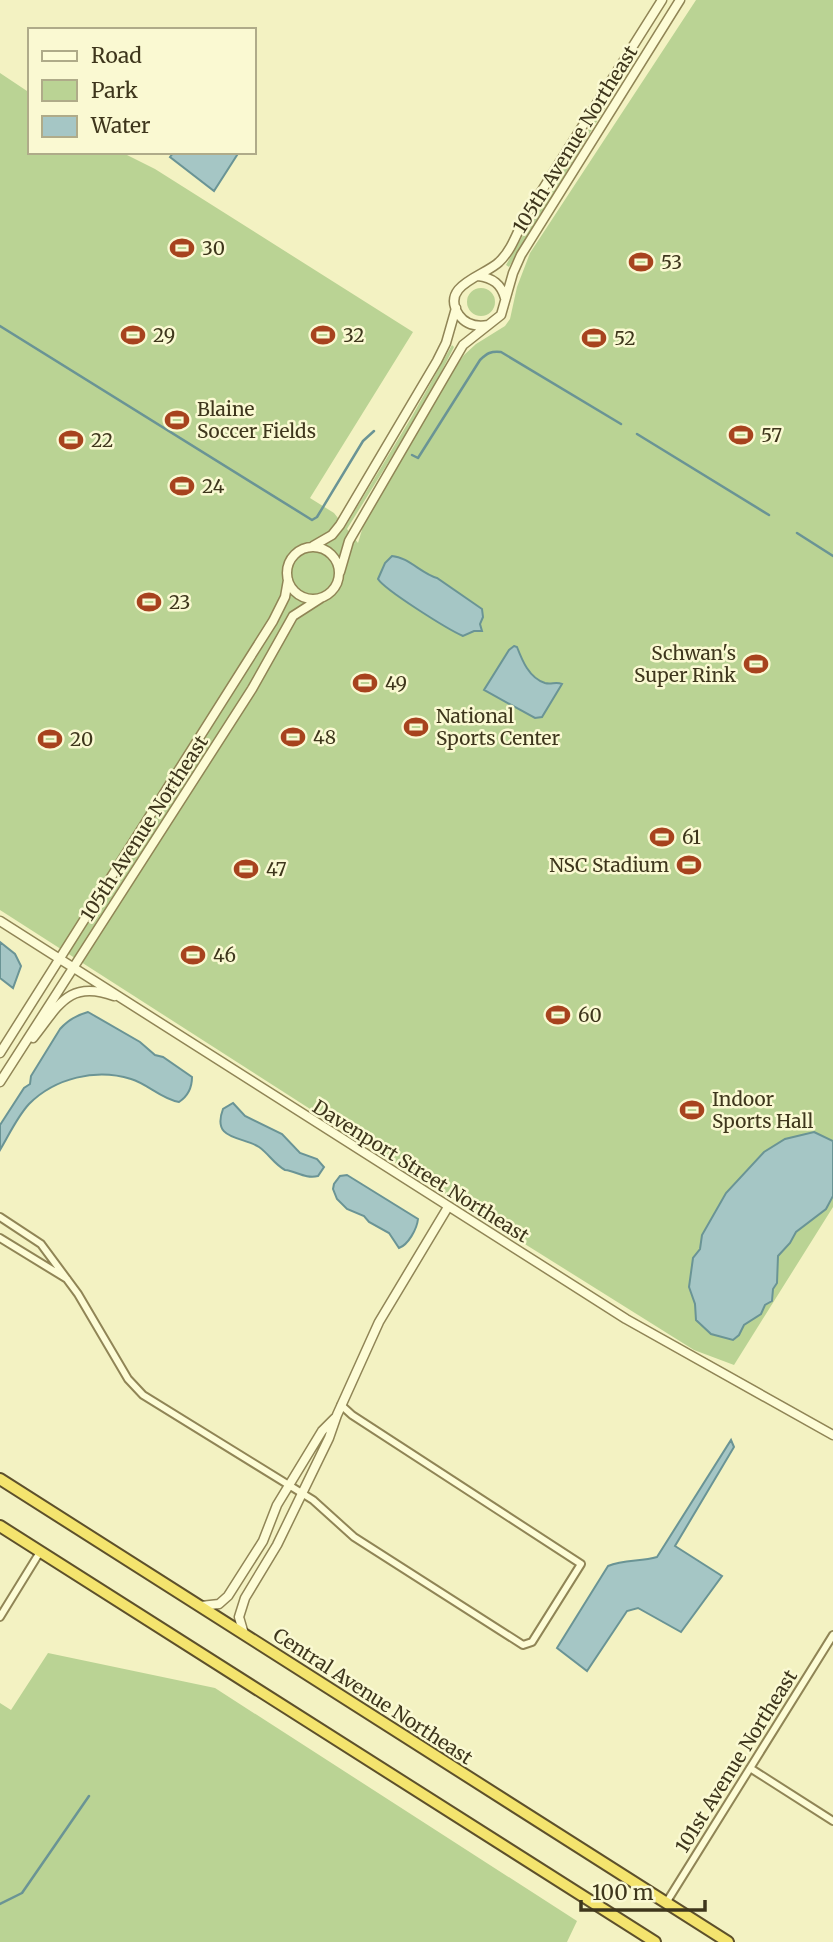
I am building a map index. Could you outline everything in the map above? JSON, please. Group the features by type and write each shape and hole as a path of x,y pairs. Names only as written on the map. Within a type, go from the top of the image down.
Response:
{"highway":[{"name":"Central Avenue Northeast","path":"0,1479 728,1942"},
{"path":"0,1526 654,1942"}],"street":[{"name":"105th Avenue Northeast","path":"0,1053 274,621 285,597 289,561 304,548 332,535 340,525 437,361 446,343 456,308 456,295 461,285 499,263 504,256 524,219 662,0"},
{"name":"105th Avenue Northeast","path":"0,1082 252,689 293,616 334,590 349,541 463,345 501,315 522,255 680,0"},
{"path":"478,276 493,280 499,285 505,298"},
{"path":"456,308 465,321 472,325 488,325"},
{"path":"313,546 330,551 340,572"},
{"path":"288,580 297,594 313,599 321,598"},
{"name":"Davenport Street Northeast","path":"0,921 661,1340 765,1395 833,1435"},
{"path":"7,1070 65,998 75,992 92,990 127,1001"},
{"path":"244,1634 239,1617 245,1598 277,1545 329,1438 341,1405 385,1310 448,1207"},
{"path":"0,1217 41,1244 70,1282 128,1379 144,1395 302,1493 354,1537 523,1645 531,1642 580,1564 352,1415 341,1405"},
{"path":"0,1238 70,1282"},
{"path":"201,1606 219,1604 228,1596 263,1541 277,1506 322,1431 337,1415"},
{"path":"0,1616 40,1552"},
{"path":"0,1597 9,1603"},
{"name":"101st Avenue Northeast","path":"666,1903 833,1635"},
{"path":"750,1768 833,1821"}],"green space":[{"name":"National Sports Center","path":"696,0 833,0 833,1207 734,1365 694,1350 346,1132 0,910 0,73 28,92 28,154 125,154 155,169 413,332 310,498 334,513 345,527 452,345 454,347 427,400 347,529 358,543 370,503 441,386 464,355 505,326 510,319 517,287 530,253"},
{"path":"603,107 605,108 509,267 506,265 542,202"},
{"path":"481,288 491,292 495,302 491,312 481,316 471,312 467,302 471,292"},
{"path":"48,1653 215,1688 577,1921 567,1942 0,1942 0,1703 11,1710"}],"water":[{"path":"172,154 238,154 214,191 170,157"},
{"path":"392,556 404,559 437,578 482,609 482,631 463,636 392,592 378,579 385,563"},
{"path":"514,646 527,668 539,681 562,684 542,717 535,718 484,690"},
{"path":"0,942 15,954 21,966 13,988 0,978"},
{"path":"88,1012 140,1042 155,1055 163,1057 192,1077 187,1094 179,1102 166,1098 143,1084 118,1076 90,1075 63,1082 39,1095 29,1104 0,1150 0,1125 24,1088 30,1084 31,1076 60,1029 73,1018"},
{"path":"233,1103 245,1116 282,1134 300,1153 317,1159 324,1167 318,1176 285,1170 259,1147 225,1132 220,1119 223,1109"},
{"path":"814,1132 833,1141 833,1196 826,1209 796,1232 778,1256 777,1283 773,1289 772,1301 765,1305 761,1314 744,1325 733,1340 711,1334 696,1320 695,1304 689,1287 693,1258 700,1249 702,1235 726,1193 764,1152 785,1139"},
{"path":"347,1175 418,1219 406,1244 399,1248 389,1233 369,1222 364,1216 347,1209 337,1199 334,1184 340,1176"},
{"path":"731,1440 734,1447 675,1546 722,1576 681,1632 638,1608 627,1611 587,1671 557,1648 608,1566 657,1557"}],"waterway":[{"path":"0,326 312,520 317,517 363,441 374,431"},
{"path":"412,455 418,458 480,360 494,352 501,352 621,424"},
{"path":"637,434 769,515"},
{"path":"797,533 833,556"},
{"path":"0,1904 22,1893 89,1796"}],"place":[{"name":"30","path":"182,248"},
{"name":"53","path":"641,262"},
{"name":"29","path":"133,335"},
{"name":"32","path":"323,335"},
{"name":"52","path":"594,338"},
{"name":"Blaine Soccer Fields","path":"177,420"},
{"name":"57","path":"741,435"},
{"name":"22","path":"71,440"},
{"name":"24","path":"182,486"},
{"name":"23","path":"149,602"},
{"name":"Schwan's Super Rink","path":"756,664"},
{"name":"49","path":"365,683"},
{"name":"National Sports Center","path":"416,727"},
{"name":"48","path":"293,737"},
{"name":"20","path":"50,739"},
{"name":"61","path":"662,837"},
{"name":"NSC Stadium","path":"689,865"},
{"name":"47","path":"246,869"},
{"name":"46","path":"193,955"},
{"name":"60","path":"558,1015"},
{"name":"Indoor Sports Hall","path":"692,1110"}]}
